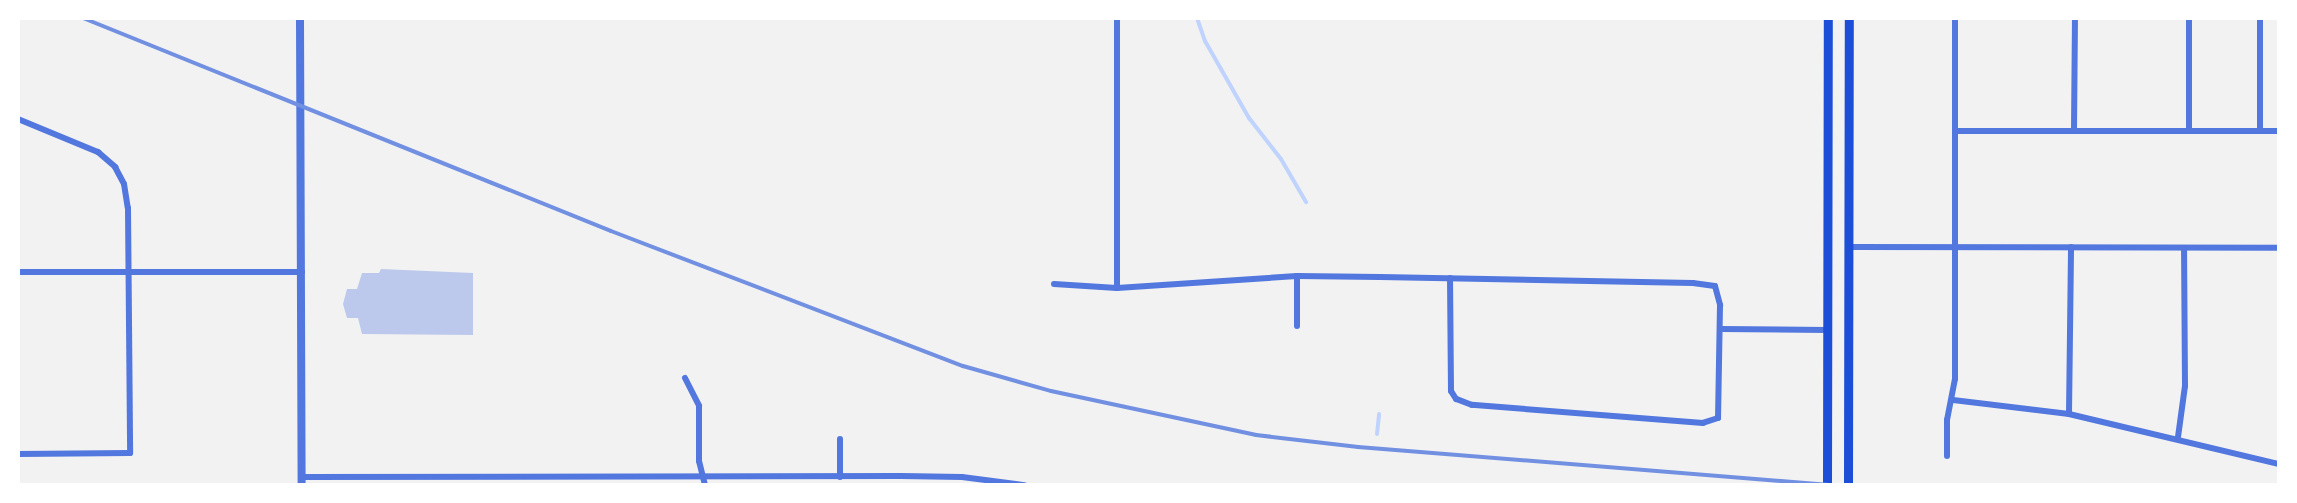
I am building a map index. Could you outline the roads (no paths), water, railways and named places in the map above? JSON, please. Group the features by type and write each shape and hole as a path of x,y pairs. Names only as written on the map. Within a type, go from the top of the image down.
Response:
{"main road":[{"path":"1827,485 1828,18"},
{"path":"1848,485 1849,18"}],"street":[{"path":"300,18 302,481 436,477 962,477 1024,485"},
{"path":"1117,18 1117,288"},
{"path":"1947,456 1947,420 1953,400 1955,18"},
{"path":"2074,130 2075,18"},
{"path":"2189,18 2189,130"},
{"path":"2260,18 2260,130"},
{"path":"18,119 98,152 115,167 124,184 128,208 130,453 18,454"},
{"path":"1955,131 2279,131"},
{"path":"1848,247 2279,248"},
{"path":"2069,414 2071,248"},
{"path":"2178,437 2185,386 2184,248"},
{"path":"18,272 302,272"},
{"path":"1297,276 1297,326"},
{"path":"1054,284 1117,288 1297,276 1450,278 1715,286 1721,329 1718,418 1703,423 1472,405 1456,399 1451,391 1450,278"},
{"path":"1721,329 1827,330"},
{"path":"685,378 699,406 699,461 705,485"},
{"path":"1953,400 2069,414 2178,437 2279,464"},
{"path":"840,439 840,477"},
{"path":"436,477 436,485"},
{"path":"572,477 572,485"}],"waterway":[{"path":"1197,18 1205,41 1249,118 1281,159 1306,202"},
{"path":"1377,434 1379,414"}],"railway":[{"path":"83,18 611,231 963,366 1051,391 1256,435 1358,447 1829,485"}]}
